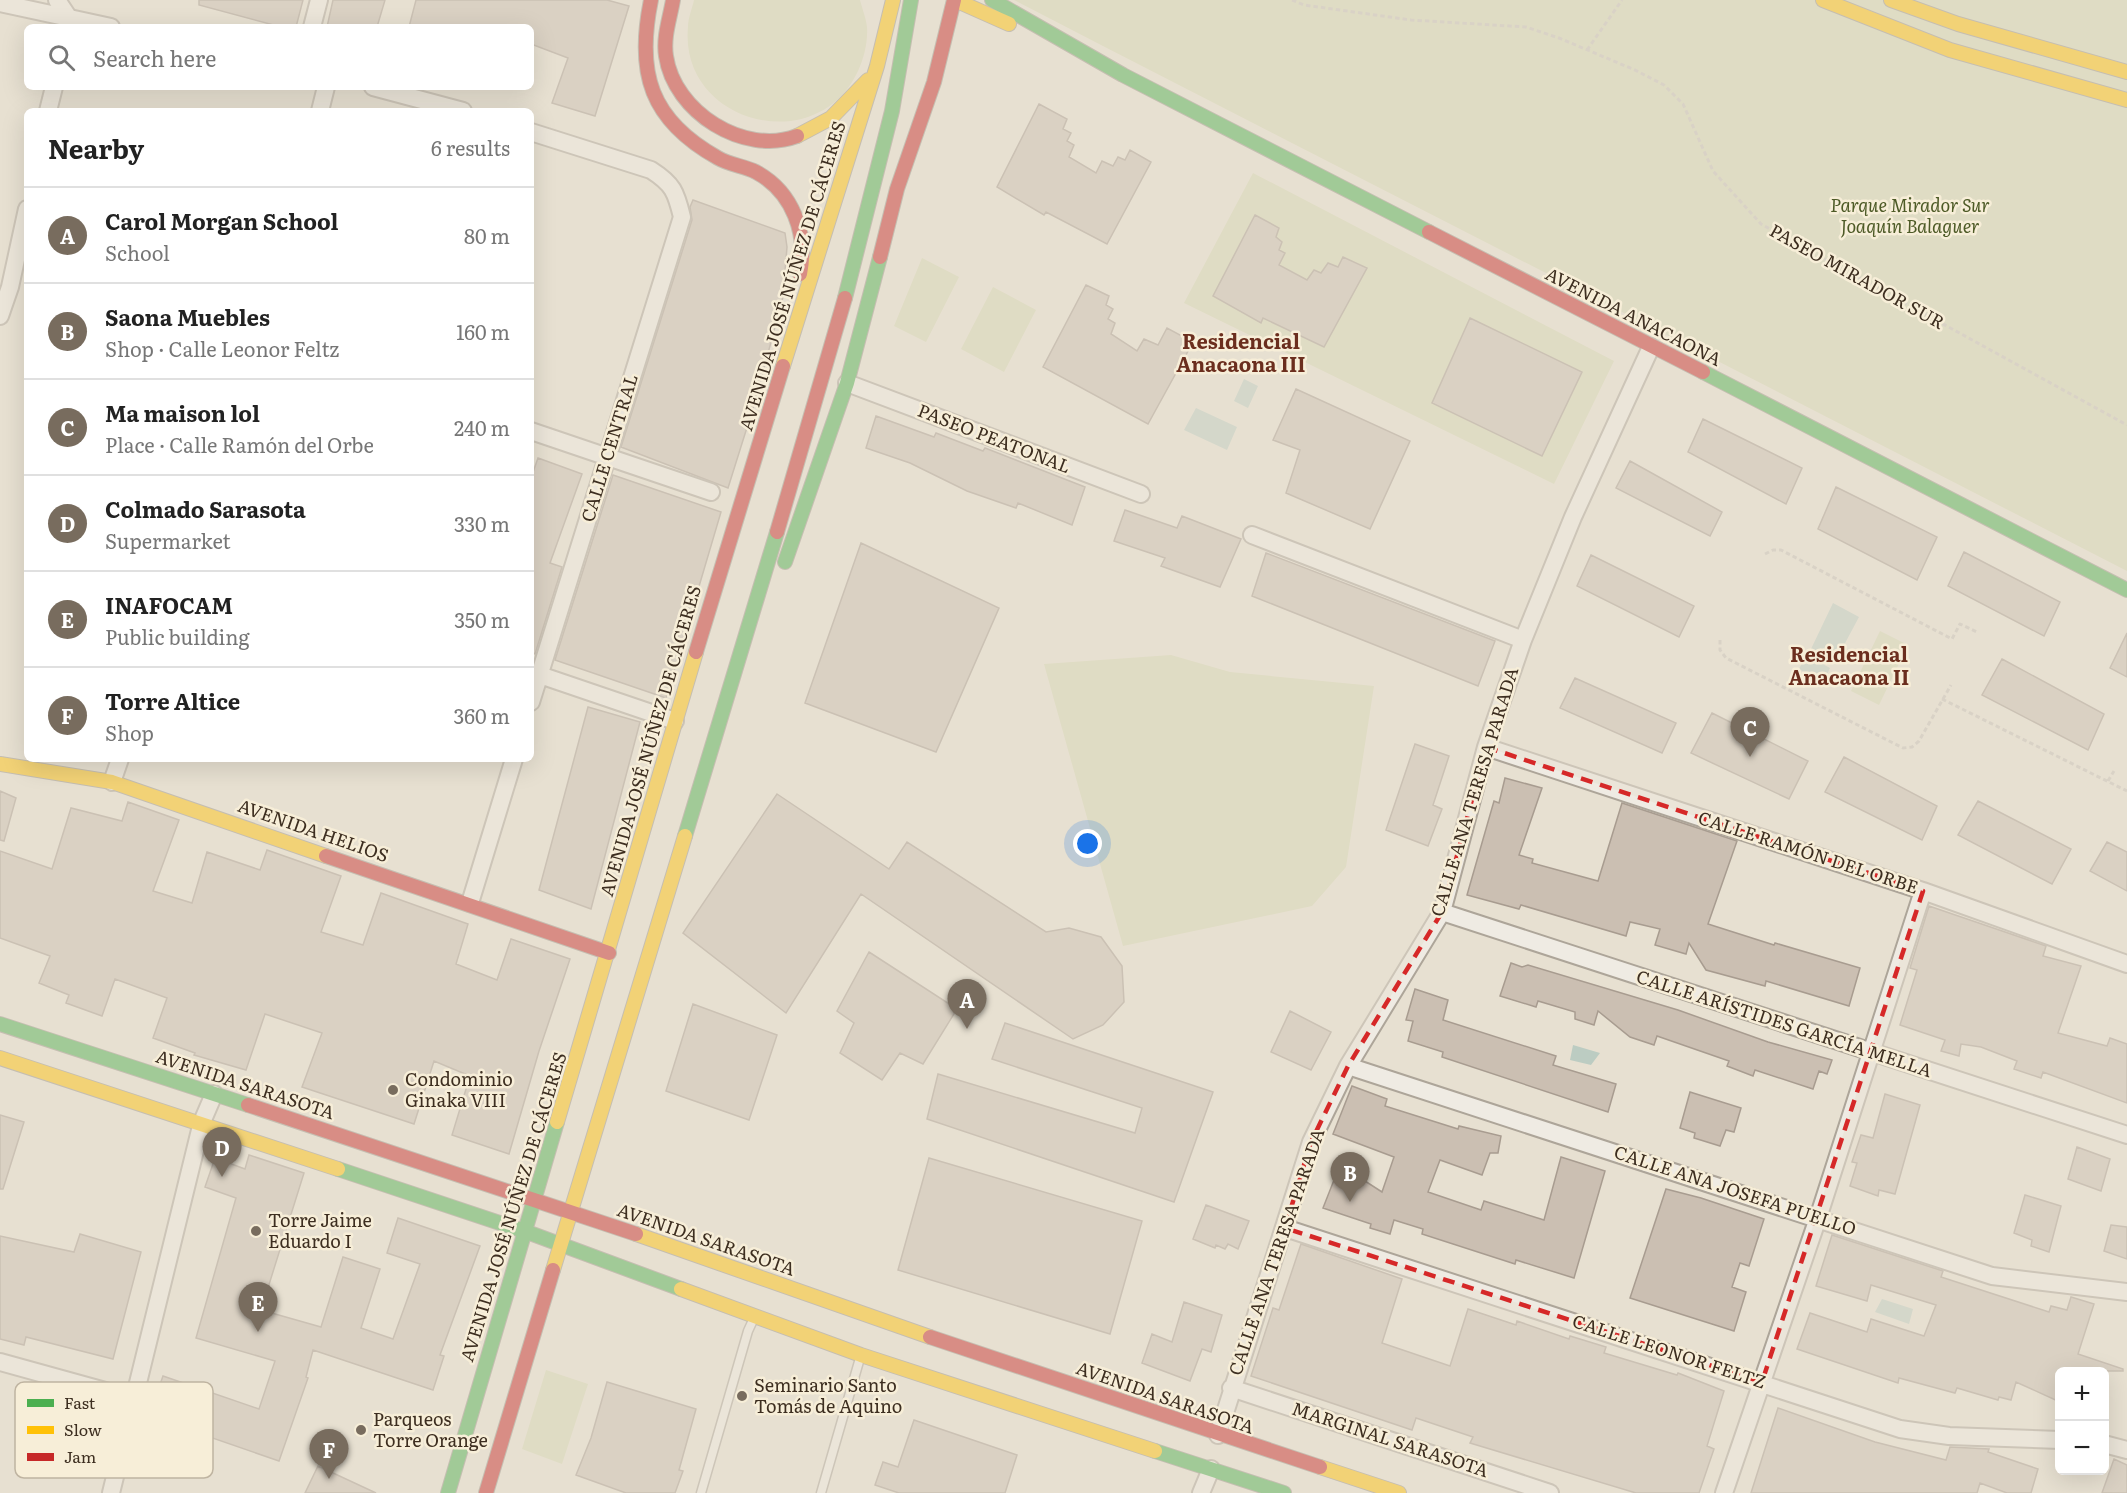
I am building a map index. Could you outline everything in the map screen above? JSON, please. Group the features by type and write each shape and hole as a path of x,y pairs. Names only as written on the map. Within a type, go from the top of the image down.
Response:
{"main road":[{"path":"651,0 645,22 645,58 649,84 658,108 676,128 719,158 758,173 774,185 800,225 804,243 804,263 783,327 775,393"},
{"path":"673,0 666,54 678,90 705,117 737,137 769,142 800,136 829,122 854,99 877,66"},
{"name":"AVENIDA JOSÉ NÚÑEZ DE CÁCERES","path":"448,1493 609,953 629,898 675,721 693,678 775,393 877,66 893,0"},
{"path":"486,1493 572,1212 671,863 844,300 882,149 906,38 911,0"},
{"path":"727,685 777,583 847,383 897,189 933,82 955,0"},
{"name":"AVENIDA ANACAONA","path":"955,0 1123,75"},
{"name":"AVENIDA ANACAONA","path":"992,0 1123,75 2127,590"},
{"path":"1823,0 1950,50 2127,100"},
{"path":"1891,0 1958,24 2127,72"},
{"name":"AVENIDA HELIOS","path":"0,764 112,782 470,903 609,953"},
{"name":"AVENIDA SARASOTA","path":"0,1024 536,1199 1218,1435 1399,1493"},
{"path":"0,1058 202,1122 562,1244 754,1318 861,1355 1284,1493"}],"street":[{"path":"57,0 68,23"},
{"path":"313,24 319,0"},
{"path":"0,3 68,23"},
{"path":"49,108 53,90"},
{"path":"321,108 325,90"},
{"path":"384,90 452,108"},
{"name":"CALLE CENTRAL","path":"534,133 651,170 667,180 676,193 682,217 607,456 535,673"},
{"path":"0,315 10,287 24,223"},
{"name":"CALLE ANA TERESA PARADA","path":"1218,1435 1231,1388 1285,1228 1311,1142 1348,1066 1442,912 1486,747 1523,640 1573,517 1652,347"},
{"name":"PASEO PEATONAL","path":"847,383 1141,494"},
{"path":"534,432 711,492"},
{"path":"1252,535 1523,640"},
{"path":"535,673 675,721"},
{"name":"CALLE RAMÓN DEL ORBE","path":"1486,747 1923,891 2127,964"},
{"path":"112,782 119,762"},
{"path":"470,903 513,762"},
{"path":"1724,1493 1818,1218 1923,891"},
{"name":"CALLE ARÍSTIDES GARCÍA MELLA","path":"1442,912 2127,1135"},
{"name":"CALLE ANA JOSEFA PUELLO","path":"1348,1066 1992,1276 2127,1292"},
{"path":"138,1382 202,1122 214,1094"},
{"name":"CALLE LEONOR FELTZ","path":"1285,1228 1922,1434 2055,1440"},
{"path":"0,1362 72,1382"},
{"name":"MARGINAL SARASOTA","path":"1231,1388 1550,1493"},
{"path":"2109,1445 2127,1449"},
{"path":"1201,1493 1211,1469"},
{"path":"111,1493 115,1478"}],"lane":[{"path":"701,1493 748,1331 754,1318"},
{"path":"821,1493 861,1355"}],"path":[{"name":"PASEO MIRADOR SUR","path":"1292,0 1304,5 1411,20 1526,27 1587,50 1664,85 1683,104 1713,171 1761,224 2127,425"},
{"path":"1587,50 1622,0"},
{"path":"1765,554 1773,550 1781,550 1952,639 1960,624 1977,632"},
{"path":"1720,640 1720,650 1726,658 1903,748 1912,747 1919,741 1951,685"},
{"path":"1942,699 2127,791"},
{"path":"2108,781 2114,771"}],"highlighted area":[{"path":"1486,747 1923,891 1762,1382 1285,1228 1311,1142 1348,1066 1442,912"}],"green space":[{"path":"694,0 860,0 867,33 865,50 858,71 839,99 813,115 784,122 754,118 727,107 705,87 691,60 688,27"},
{"name":"Parque Mirador Sur Joaquín Balaguer","path":"1014,0 2127,0 2127,571 1101,45"},
{"path":"1253,173 1614,361 1554,484 1184,303"},
{"path":"922,258 959,277 926,342 894,326"},
{"path":"993,287 1036,310 1004,372 961,349"},
{"path":"1880,631 1908,645 1879,705 1851,691"},
{"path":"1171,655 1230,672 1374,686 1346,867 1312,906 1123,946 1044,664"},
{"path":"546,1370 588,1384 562,1464 522,1449"}],"shaded area":[{"path":"1244,379 1258,386 1248,408 1234,401"},
{"path":"1196,408 1237,427 1227,450 1184,430"},
{"path":"1833,603 1859,617 1836,660 1811,649"},
{"path":"1806,655 1830,668 1823,683 1799,669"},
{"path":"1573,1045 1600,1053 1591,1065 1570,1060"},
{"path":"1882,1299 1913,1309 1909,1324 1875,1312"}],"building":[{"path":"199,0 303,0 297,24 270,24 199,5"},
{"path":"333,0 385,0 378,24 328,24"},
{"path":"416,0 607,0 629,6 595,116 552,103 568,58 534,45 534,24 410,24"},
{"path":"1039,104 1067,119 1063,129 1071,133 1067,141 1074,145 1069,157 1096,173 1102,161 1113,166 1118,157 1125,160 1130,150 1151,162 1107,244 1046,212 1044,215 997,187"},
{"path":"693,200 785,233 787,247 785,271 787,282 755,402 728,488 621,447 692,220 690,207"},
{"path":"1255,215 1279,228 1276,237 1282,242 1279,250 1285,253 1279,265 1307,280 1314,270 1321,273 1328,263 1338,267 1343,257 1367,268 1324,347 1263,318 1261,323 1213,296"},
{"path":"1086,285 1109,296 1106,305 1113,309 1108,319 1115,323 1111,334 1137,351 1144,339 1158,345 1167,328 1193,342 1148,424 1043,367"},
{"path":"1470,318 1582,372 1542,456 1432,403"},
{"path":"1296,389 1410,441 1370,529 1286,493 1300,450 1273,440"},
{"path":"876,416 934,437 936,433 983,451 985,448 1085,487 1072,525 1018,503 1016,508 967,491 910,463 866,448"},
{"path":"1703,419 1802,468 1786,504 1688,452"},
{"path":"538,458 582,474 550,563 562,567 535,654 534,654 534,469"},
{"path":"1630,461 1722,512 1710,536 1616,488"},
{"path":"613,475 721,512 666,698 555,660"},
{"path":"1836,487 1937,537 1917,580 1818,529"},
{"path":"1125,510 1177,528 1182,516 1241,539 1220,587 1161,566 1165,558 1114,541"},
{"path":"861,543 999,608 936,752 805,703"},
{"path":"1964,552 2060,602 2044,636 1948,586"},
{"path":"1266,553 1495,641 1478,686 1252,596"},
{"path":"1591,555 1694,606 1679,637 1577,586"},
{"path":"2127,633 2127,677 2110,668"},
{"path":"2002,659 2104,714 2088,750 1982,695"},
{"path":"1575,678 1676,723 1662,753 1560,708"},
{"path":"588,707 640,722 591,909 539,890"},
{"path":"1712,713 1808,761 1789,799 1691,753"},
{"path":"1415,744 1449,756 1433,805 1442,809 1428,846 1386,830"},
{"path":"1844,757 1937,806 1922,840 1825,792"},
{"path":"1505,778 1542,788 1519,855 1533,859 1532,863 1598,881 1622,803 1737,841 1708,924 1774,945 1775,943 1860,968 1849,1006 1766,981 1765,986 1706,970 1689,943 1686,954 1655,945 1660,929 1630,922 1626,936 1521,905 1519,909 1467,895 1494,801 1499,803"},
{"path":"0,791 16,798 4,841 0,840"},
{"path":"777,794 889,869 907,842 1046,932 1069,928 1101,937 1122,966 1124,1002 1103,1025 1073,1039 861,894 786,1013 683,933"},
{"path":"1978,801 2071,849 2052,884 1958,835"},
{"path":"128,802 179,820 153,891 192,903 207,852 260,870 267,850 341,876 321,932 363,945 381,893 468,924 456,964 497,980 511,939 570,959 539,1051 509,1154 452,1135 470,1076 434,1061 414,1124 302,1087 322,1033 265,1014 246,1070 194,1055 195,1053 153,1038 167,998 115,979 102,1016 66,1003 69,995 39,983 50,956 0,938 0,851 52,869 71,808 122,821"},
{"path":"2107,842 2127,852 2127,891 2090,871"},
{"path":"1929,906 2046,946 2043,956 2081,966 2058,1033 2107,1046 2110,1038 2127,1044 2127,1103 2043,1072 2041,1078 2014,1069 2017,1061 1981,1047 1961,1044 1959,1056 1941,1051 1945,1040 1900,1025 1917,970 1910,968"},
{"path":"869,952 957,1009 923,1064 900,1053 882,1080 840,1053 854,1023 837,1011"},
{"path":"1511,963 1522,967 1528,965 1678,1010 1768,1042 1832,1060 1827,1074 1819,1071 1813,1089 1755,1070 1753,1076 1727,1066 1729,1061 1657,1036 1654,1045 1630,1037 1598,1011 1594,1025 1575,1019 1575,1012 1538,1001 1536,1007 1500,996"},
{"path":"1415,989 1448,1000 1443,1020 1556,1056 1553,1065 1616,1084 1608,1112 1442,1057 1443,1052 1408,1041 1413,1021 1406,1020"},
{"path":"693,1004 777,1035 749,1120 666,1091"},
{"path":"1290,1011 1331,1032 1311,1070 1271,1052"},
{"path":"1005,1023 1213,1092 1174,1202 927,1119 938,1074 1135,1133 1142,1108 992,1059"},
{"path":"1352,1086 1387,1099 1385,1106 1458,1129 1459,1126 1501,1136 1498,1153 1490,1153 1482,1175 1440,1160 1428,1192 1481,1210 1484,1201 1544,1220 1561,1157 1605,1171 1574,1278 1516,1260 1515,1264 1422,1234 1423,1229 1394,1220 1390,1234 1370,1228 1371,1224 1323,1208 1334,1180 1355,1189 1365,1181 1382,1192 1394,1157 1333,1134"},
{"path":"1690,1092 1741,1108 1734,1132 1726,1130 1720,1146 1694,1138 1695,1133 1680,1128"},
{"path":"1885,1094 1920,1105 1895,1194 1879,1190 1878,1196 1850,1186 1857,1163 1852,1162 1861,1135 1873,1138"},
{"path":"0,1115 24,1122 3,1189 0,1189"},
{"path":"2077,1147 2110,1159 2101,1191 2068,1179"},
{"path":"249,1155 304,1173 261,1310 321,1327 343,1257 380,1269 361,1328 393,1339 420,1264 387,1253 398,1218 480,1246 440,1355 444,1356 433,1390 313,1350 306,1377 308,1378 279,1461 213,1438 213,1393 259,1409 275,1361 196,1338 236,1198 205,1187 215,1158 245,1169"},
{"path":"929,1158 1142,1221 1110,1334 898,1270"},
{"path":"1666,1189 1764,1219 1749,1266 1740,1263 1732,1287 1746,1292 1734,1331 1630,1298"},
{"path":"2025,1195 2061,1206 2049,1252 2031,1246 2032,1240 2014,1233"},
{"path":"1206,1205 1249,1221 1238,1249 1228,1244 1225,1249 1216,1245 1215,1248 1193,1239"},
{"path":"2111,1225 2127,1227 2127,1259 2104,1251"},
{"path":"80,1234 141,1252 113,1359 26,1337 24,1345 0,1339 0,1236 74,1252"},
{"path":"1832,1235 1943,1271 1941,1277 2049,1312 2051,1306 2067,1310 2071,1297 2094,1304 2078,1354 2123,1369 2123,1371 2109,1371 2109,1367 2055,1367 2055,1400 2016,1382 2011,1400 1999,1397 1998,1400 1957,1388 1955,1393 1899,1378 1898,1383 1797,1349 1810,1313 1867,1332 1871,1319 1924,1336 1936,1305 1871,1285 1867,1301 1816,1286"},
{"path":"1301,1244 1402,1279 1382,1343 1450,1366 1468,1309 1516,1325 1517,1321 1569,1339 1570,1336 1606,1347 1604,1353 1677,1375 1678,1373 1724,1391 1707,1446 1714,1449 1699,1493 1636,1493 1470,1443 1473,1437 1416,1418 1412,1430 1251,1376 1273,1308 1279,1310"},
{"path":"1184,1302 1222,1315 1211,1352 1202,1349 1190,1381 1142,1363 1152,1334 1172,1342"},
{"path":"163,1376 180,1382 161,1382"},
{"path":"607,1382 696,1409 679,1470 683,1471 675,1493 626,1493 576,1475 591,1438"},
{"path":"1778,1408 1875,1442 1946,1460 1950,1447 1989,1449 1988,1452 2038,1469 2031,1493 2007,1493 1980,1483 1977,1493 1751,1493"},
{"path":"914,1420 1017,1455 1005,1493 899,1493 875,1485 883,1462 898,1467"},
{"path":"2114,1459 2127,1465 2127,1493 2102,1493"},
{"path":"318,1466 376,1493 305,1493"}],"traffic: fast":[{"path":"845,298 892,111 911,0"},
{"path":"992,0 1123,75 1429,232"},
{"path":"785,562 847,383 880,257"},
{"path":"1703,372 2127,590"},
{"path":"685,836 777,532"},
{"path":"0,1024 248,1105"},
{"path":"448,1493 557,1122"},
{"path":"338,1169 527,1232 681,1289"},
{"path":"1155,1451 1284,1493"}],"traffic: slow":[{"path":"783,366 877,66 893,0"},
{"path":"955,0 1009,24"},
{"path":"1823,0 1950,50 2127,100"},
{"path":"1891,0 1958,24 2127,72"},
{"path":"797,136 831,118 868,80"},
{"path":"557,1122 696,652"},
{"path":"0,764 112,782 326,856"},
{"path":"553,1270 685,836"},
{"path":"0,1058 338,1169"},
{"path":"636,1234 930,1337"},
{"path":"681,1289 861,1355 1155,1451"},
{"path":"1320,1467 1399,1493"}],"traffic: jam":[{"path":"651,0 647,26 648,72 653,92 663,111 677,128 695,143 723,160 756,172 780,191 795,216 799,229 802,244 800,274"},
{"path":"673,0 665,49 672,76 682,95 697,111 734,134 755,140 776,141 797,136"},
{"path":"880,257 897,189 934,82 954,0"},
{"path":"1429,232 1703,372"},
{"path":"777,532 845,298"},
{"path":"696,652 783,366"},
{"path":"326,856 609,953"},
{"path":"248,1105 636,1234"},
{"path":"486,1493 553,1270"},
{"path":"930,1337 1320,1467"}],"place":[{"name":"Ma maison lol","path":"1750,757"},
{"name":"Carol Morgan School","path":"967,1029"},
{"name":"Condominio Ginaka VIII","path":"393,1090"},
{"name":"Colmado Sarasota","path":"222,1177"},
{"name":"Saona Muebles","path":"1350,1202"},
{"name":"Torre Jaime Eduardo I","path":"256,1231"},
{"name":"INAFOCAM","path":"258,1332"},
{"name":"Seminario Santo Tomás de Aquino","path":"742,1396"},
{"name":"Parqueos Torre Orange","path":"361,1430"},
{"name":"Torre Altice","path":"329,1479"}],"district":[{"name":"Residencial Anacaona III","path":"1241,354"},
{"name":"Residencial Anacaona II","path":"1849,666"}]}
